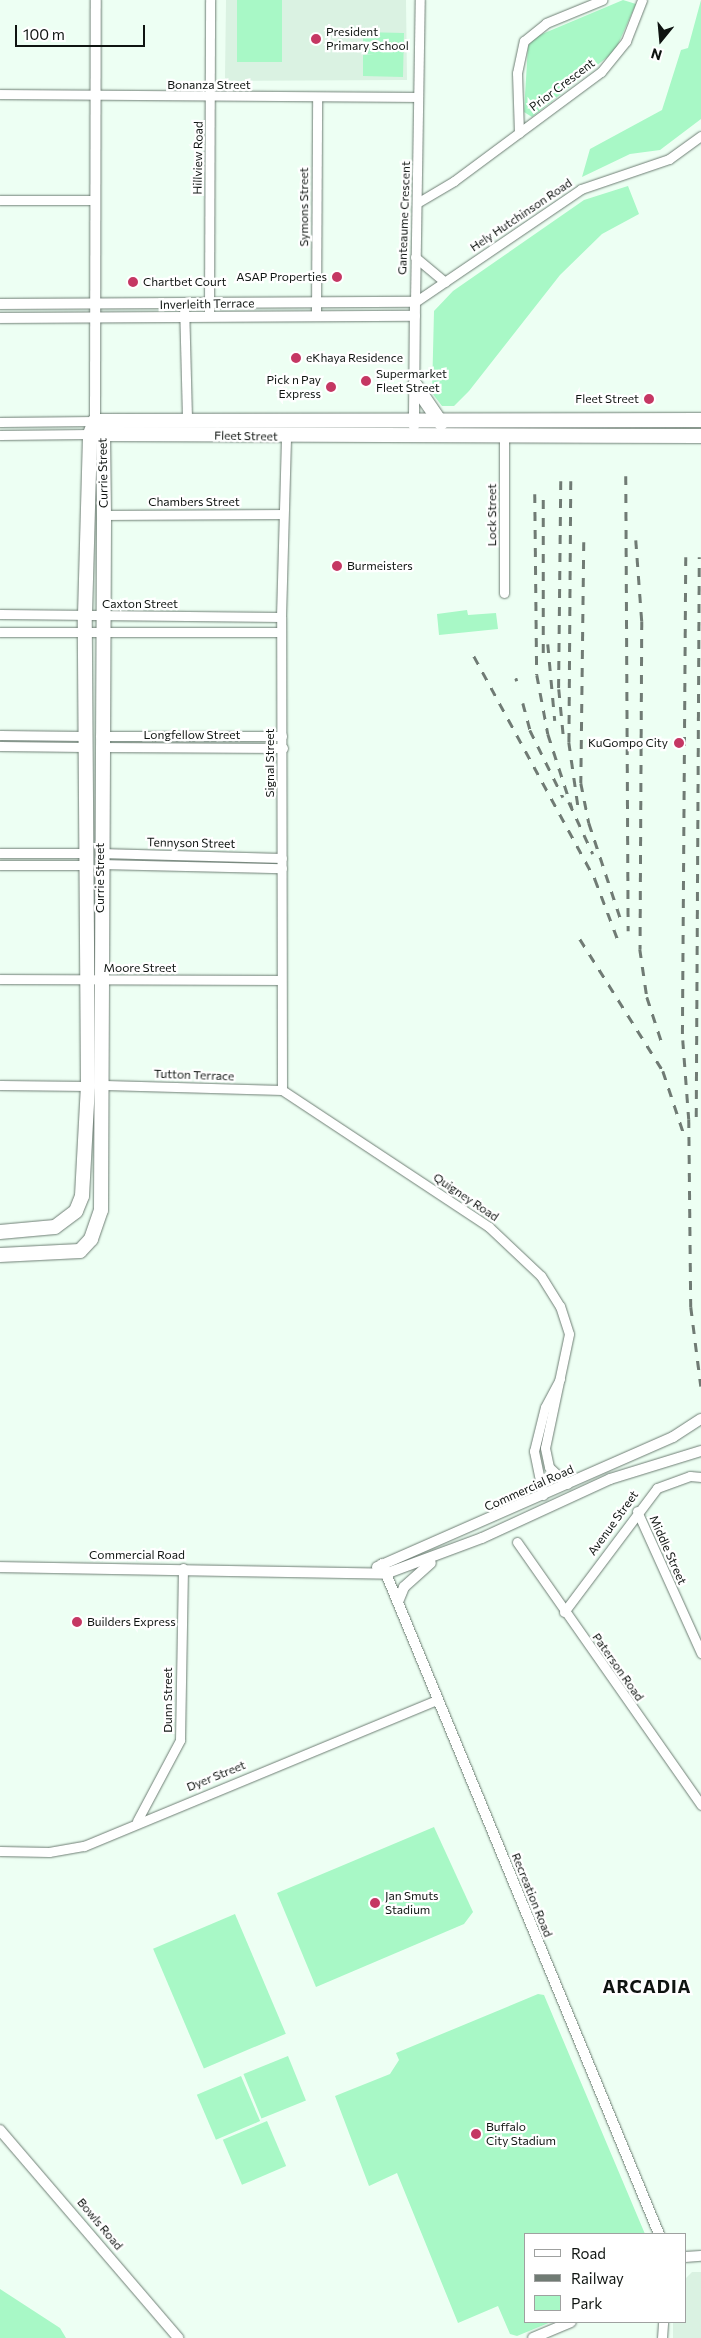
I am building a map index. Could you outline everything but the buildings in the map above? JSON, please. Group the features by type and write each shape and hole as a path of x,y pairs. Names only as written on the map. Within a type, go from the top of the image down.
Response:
{"main road":[{"path":"415,385 444,423"},
{"name":"Fleet Street","path":"96,430 347,436 414,429 444,423 701,420"},
{"name":"Fleet Street","path":"96,430 187,421 347,422 414,429 434,436 467,438 701,436"},
{"path":"660,421 660,436"},
{"path":"347,422 347,436"},
{"name":"Currie Street","path":"0,1232 55,1227 76,1211 82,1196 100,859 101,633 104,515 96,430"},
{"name":"Currie Street","path":"0,1255 61,1255 80,1251 91,1239 101,1210 105,1085 84,859 85,615 96,430"}],"street":[{"name":"Currie Street","path":"96,0 94,97 96,430"},
{"name":"Hillview Road","path":"209,316 210,0"},
{"name":"Ganteaume Crescent","path":"414,429 414,302 420,0"},
{"name":"Prior Crescent","path":"519,133 517,73 524,41 546,23 602,0"},
{"name":"Prior Crescent","path":"417,203 519,133 617,56 642,0"},
{"name":"Bonanza Street","path":"0,94 211,98 418,97"},
{"name":"Symons Street","path":"316,316 317,98"},
{"name":"Hely Hutchinson Road","path":"414,302 582,189 669,159 701,136"},
{"path":"0,200 94,200"},
{"path":"415,257 445,282"},
{"name":"Inverleith Terrace","path":"0,304 414,302"},
{"path":"184,303 187,421"},
{"name":"Inverleith Terrace","path":"0,318 415,316"},
{"name":"Fleet Street","path":"0,422 96,430"},
{"name":"Fleet Street","path":"0,436 96,430"},
{"name":"Signal Street","path":"282,1090 279,980 283,748 281,617 286,436"},
{"name":"Lock Street","path":"504,437 504,592"},
{"name":"Chambers Street","path":"104,515 283,514"},
{"name":"Caxton Street","path":"0,614 281,617"},
{"path":"0,632 281,632"},
{"path":"0,735 84,742"},
{"name":"Longfellow Street","path":"100,742 282,736"},
{"path":"0,746 84,742"},
{"name":"Longfellow Street","path":"100,742 283,748"},
{"path":"0,853 84,859"},
{"name":"Tennyson Street","path":"100,859 282,858"},
{"path":"0,865 84,859"},
{"name":"Tennyson Street","path":"100,859 282,868"},
{"name":"Moore Street","path":"0,979 279,980"},
{"path":"0,1085 88,1086"},
{"name":"Tutton Terrace","path":"105,1085 282,1090"},
{"name":"Quigney Road","path":"282,1090 518,1250 560,1306 569,1334 564,1373 545,1460 554,1475 566,1484"},
{"name":"Quigney Road","path":"543,1495 534,1451 545,1407 564,1373"},
{"name":"Commercial Road","path":"384,1569 566,1484 673,1437 701,1419"},
{"name":"Commercial Road","path":"0,1567 183,1568 363,1573 442,1555 610,1479 701,1451"},
{"name":"Avenue Street","path":"564,1612 656,1488 690,1476 701,1476"},
{"name":"Middle Street","path":"638,1511 701,1653"},
{"name":"Paterson Road","path":"517,1542 564,1612 701,1805"},
{"path":"398,1602 408,1581 442,1555"},
{"name":"Dunn Street","path":"136,1821 180,1740 183,1568"},
{"name":"Recreation Road","path":"384,1569 659,2233"},
{"name":"Dyer Street","path":"0,1852 49,1852 84,1846 136,1821 437,1700"},
{"name":"Bowls Road","path":"0,2130 178,2338"},
{"path":"686,2257 701,2256"},
{"path":"532,2338 569,2323"},
{"path":"662,2323 662,2338"}],"shaded area":[{"name":"President Primary School","path":"226,0 406,0 407,80 229,81 225,78"},
{"path":"692,2272 701,2272 701,2338 673,2338 673,2323 686,2323 686,2278"}],"green space":[{"path":"237,0 282,0 282,62 237,62"},
{"path":"623,0 636,4 615,51 532,117 524,112 528,46 535,37"},
{"path":"701,0 701,119 660,150 630,154 582,177 590,149 662,110 681,50 688,48"},
{"path":"363,32 404,33 403,77 363,76 363,55 374,54 363,54"},
{"path":"628,186 639,214 602,234 560,275 469,391 454,406 442,406 432,393 434,311 453,291 584,200"},
{"path":"467,610 468,615 496,613 498,629 439,635 437,614"},
{"name":"Jan Smuts Stadium","path":"434,1827 473,1912 464,1924 316,1987 277,1893"},
{"path":"235,1914 286,2034 204,2068 153,1949"},
{"name":"Buffalo City Stadium","path":"538,1994 544,1995 645,2233 524,2233 524,2323 549,2323 517,2336 510,2334 498,2306 458,2323 397,2173 369,2186 335,2096 390,2074 399,2060 396,2053"},
{"path":"288,2056 306,2101 261,2118 243,2074"},
{"path":"241,2076 260,2121 216,2140 197,2095"},
{"path":"267,2121 286,2166 242,2185 223,2140"},
{"path":"0,2289 60,2328 66,2338 0,2338"}],"railway":[{"path":"626,476 628,931"},
{"path":"561,481 559,689 564,741"},
{"path":"571,481 569,742 578,805"},
{"path":"535,494 537,675 548,734 572,808"},
{"path":"543,495 543,653"},
{"path":"636,540 642,621 640,949 647,997 663,1046"},
{"path":"584,542 581,783 589,823 621,920"},
{"path":"686,557 683,1040 689,1119 691,1307 701,1386"},
{"path":"696,1117 699,557"},
{"path":"548,644 555,721"},
{"path":"474,656 595,879 620,945"},
{"path":"523,703 530,730 563,797"},
{"path":"569,802 593,854"},
{"path":"580,939 663,1071 684,1134"}],"place":[{"name":"President Primary School","path":"316,39"},
{"name":"ASAP Properties","path":"337,277"},
{"name":"Chartbet Court","path":"133,282"},
{"name":"eKhaya Residence","path":"296,358"},
{"name":"Supermarket Fleet Street","path":"366,381"},
{"name":"Pick n Pay Express","path":"331,387"},
{"name":"Fleet Street","path":"649,399"},
{"name":"Burmeisters","path":"337,566"},
{"name":"KuGompo City","path":"679,743"},
{"name":"Builders Express","path":"77,1622"},
{"name":"Jan Smuts Stadium","path":"375,1903"},
{"name":"Buffalo City Stadium","path":"476,2134"}],"district":[{"name":"ARCADIA","path":"647,1986"}]}
